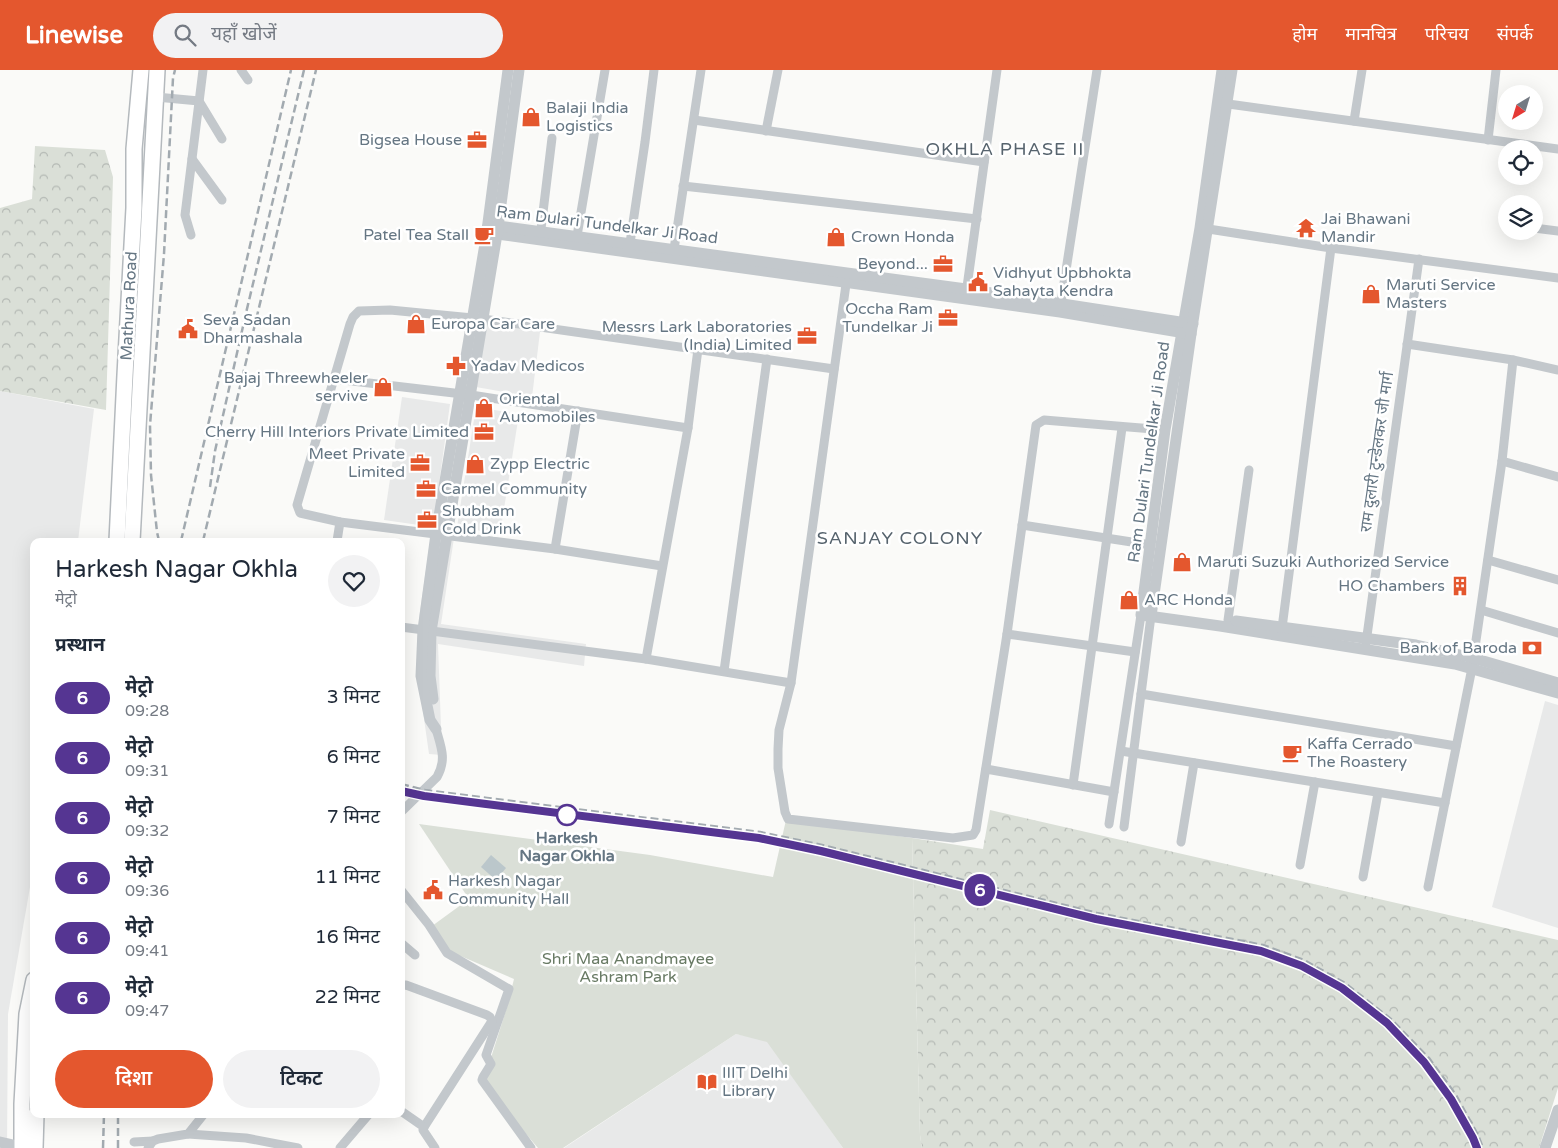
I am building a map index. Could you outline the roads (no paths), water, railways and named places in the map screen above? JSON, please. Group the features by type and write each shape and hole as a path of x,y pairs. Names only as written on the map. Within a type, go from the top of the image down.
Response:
{"highway":[{"name":"Mathura Road","path":"117,538 134,208 134,149 141,70"},
{"name":"Mathura Road","path":"132,538 157,70"},
{"path":"26,1148 22,1104 27,1014 30,999"},
{"path":"26,1148 35,1118"}],"street":[{"path":"191,235 186,215 203,70"},
{"path":"241,70 248,80"},
{"path":"494,229 508,70"},
{"path":"405,808 441,771 443,757 436,729 437,720 430,676 427,630 519,70"},
{"path":"576,241 605,70"},
{"path":"630,243 654,70"},
{"path":"673,254 701,70"},
{"path":"766,131 778,70"},
{"path":"966,294 997,70"},
{"path":"1061,308 1098,70"},
{"name":"Ram Dulari Tundelkar Ji Road","path":"1222,70 1223,103"},
{"name":"Ram Dulari Tundelkar Ji Road","path":"1147,613 1223,103 1232,70"},
{"path":"1354,121 1362,70"},
{"path":"1488,140 1496,70"},
{"path":"156,97 199,101"},
{"path":"199,101 222,139"},
{"path":"1223,103 1558,149"},
{"path":"694,120 984,162"},
{"path":"540,236 552,138"},
{"path":"192,159 222,200"},
{"path":"683,186 977,220"},
{"path":"1204,228 1331,248 1558,278"},
{"name":"Ram Dulari Tundelkar Ji Road","path":"494,229 966,294 1188,329"},
{"path":"1543,229 1558,231"},
{"name":"Ram Dulari Tundelkar Ji Road","path":"576,241 630,243 673,254"},
{"path":"1282,628 1331,248"},
{"name":"राम दुलारी टुन्डेलकर जी मार्ग","path":"1366,644 1419,259"},
{"path":"847,277 791,683 780,730 778,768 788,819 953,838 970,837 973,835 976,830 1007,634 1035,428 1044,420 1122,428 1165,430"},
{"path":"662,566 555,549 340,522 303,515 297,510 296,505 353,317 359,311 390,310 478,318 834,369"},
{"name":"Ram Dulari Tundelkar Ji Road","path":"1147,613 1151,544 1165,430 1188,329"},
{"path":"1407,344 1513,360 1558,370"},
{"path":"646,659 688,428 698,349"},
{"path":"724,671 767,359"},
{"path":"1428,887 1473,663 1502,461 1513,360"},
{"path":"335,379 465,395 688,428"},
{"path":"555,549 578,411"},
{"path":"1074,785 1122,428"},
{"path":"1502,461 1558,478"},
{"path":"1228,620 1249,470"},
{"path":"337,538 340,522"},
{"path":"1022,525 1151,544"},
{"path":"1488,560 1558,580"},
{"path":"1481,610 1558,633"},
{"path":"1147,613 1228,620 1366,644"},
{"path":"1147,613 1220,626 1366,644 1416,645 1558,693"},
{"path":"1109,824 1135,652 1147,613"},
{"path":"1124,827 1141,694 1147,613"},
{"path":"405,627 646,659 791,683"},
{"path":"1007,634 1135,652"},
{"path":"1473,663 1558,683"},
{"path":"1141,694 1456,746"},
{"path":"1121,751 1445,803"},
{"path":"1181,842 1194,763"},
{"path":"986,769 1114,792"},
{"path":"1300,865 1315,782"},
{"path":"1363,878 1378,793"},
{"path":"405,895 429,925 447,953 509,989 487,1051 486,1056 491,1064 483,1077 483,1082 531,1148"},
{"path":"405,947 415,955"},
{"path":"405,985 490,1017 491,1024 424,1127 423,1130 434,1148"},
{"path":"478,1044 487,1051"},
{"path":"1546,1148 1558,1110"},
{"path":"405,1114 424,1127"},
{"path":"188,1134 201,1118"},
{"path":"340,1148 366,1118"},
{"path":"134,1142 151,1145 158,1139 188,1134 246,1138 298,1148"},
{"path":"0,1142 26,1148"}],"railway":[{"path":"158,538 151,475 150,425 164,254 173,78 175,70"},
{"path":"182,538 291,70"},
{"path":"210,487 215,451 246,313 304,70"},
{"path":"204,538 316,70"},
{"path":"405,785 425,790 760,832 822,845 1097,913 1263,945 1304,960 1345,983 1391,1019 1429,1058 1456,1095 1483,1148"},
{"path":"103,1148 104,1118"},
{"path":"118,1118 118,1148"}],"metro line":[{"name":"6","path":"405,792 424,796 759,838 821,851 1096,919 1261,951 1302,966 1342,988 1387,1023 1424,1062 1451,1099 1477,1148"}],"place":[{"name":"Balaji India Logistics","path":"531,117"},
{"name":"Bigsea House","path":"477,140"},
{"name":"Jai Bhawani Mandir","path":"1306,228"},
{"name":"Patel Tea Stall","path":"484,235"},
{"name":"Crown Honda","path":"836,237"},
{"name":"Beyond...","path":"943,264"},
{"name":"Vidhyut Upbhokta Sahayta Kendra","path":"978,282"},
{"name":"Maruti Service Masters","path":"1371,294"},
{"name":"Occha Ram Tundelkar Ji","path":"948,318"},
{"name":"Europa Car Care","path":"416,324"},
{"name":"Seva Sadan Dharmashala","path":"188,329"},
{"name":"Messrs Lark Laboratories (India) Limited","path":"807,336"},
{"name":"Yadav Medicos","path":"456,366"},
{"name":"Bajaj Threewheeler servive","path":"383,387"},
{"name":"Oriental Automobiles","path":"484,408"},
{"name":"Cherry Hill Interiors Private Limited","path":"484,432"},
{"name":"Meet Private Limited","path":"420,463"},
{"name":"Zypp Electric","path":"475,464"},
{"name":"Carmel Community","path":"426,489"},
{"name":"Shubham Cold Drink","path":"427,520"},
{"name":"Maruti Suzuki Authorized Service","path":"1182,562"},
{"name":"HO Chambers","path":"1460,586"},
{"name":"ARC Honda","path":"1129,600"},
{"name":"Bank of Baroda","path":"1532,648"},
{"name":"Kaffa Cerrado The Roastery","path":"1292,753"},
{"name":"Harkesh Nagar Okhla","path":"567,815"},
{"name":"Harkesh Nagar Community Hall","path":"433,890"},
{"name":"IIIT Delhi Library","path":"707,1082"}],"district":[{"name":"OKHLA PHASE II","path":"1005,149"},
{"name":"SANJAY COLONY","path":"900,538"}],"park label":[{"name":"Shri Maa Anandmayee Ashram Park","path":"628,968"}]}
